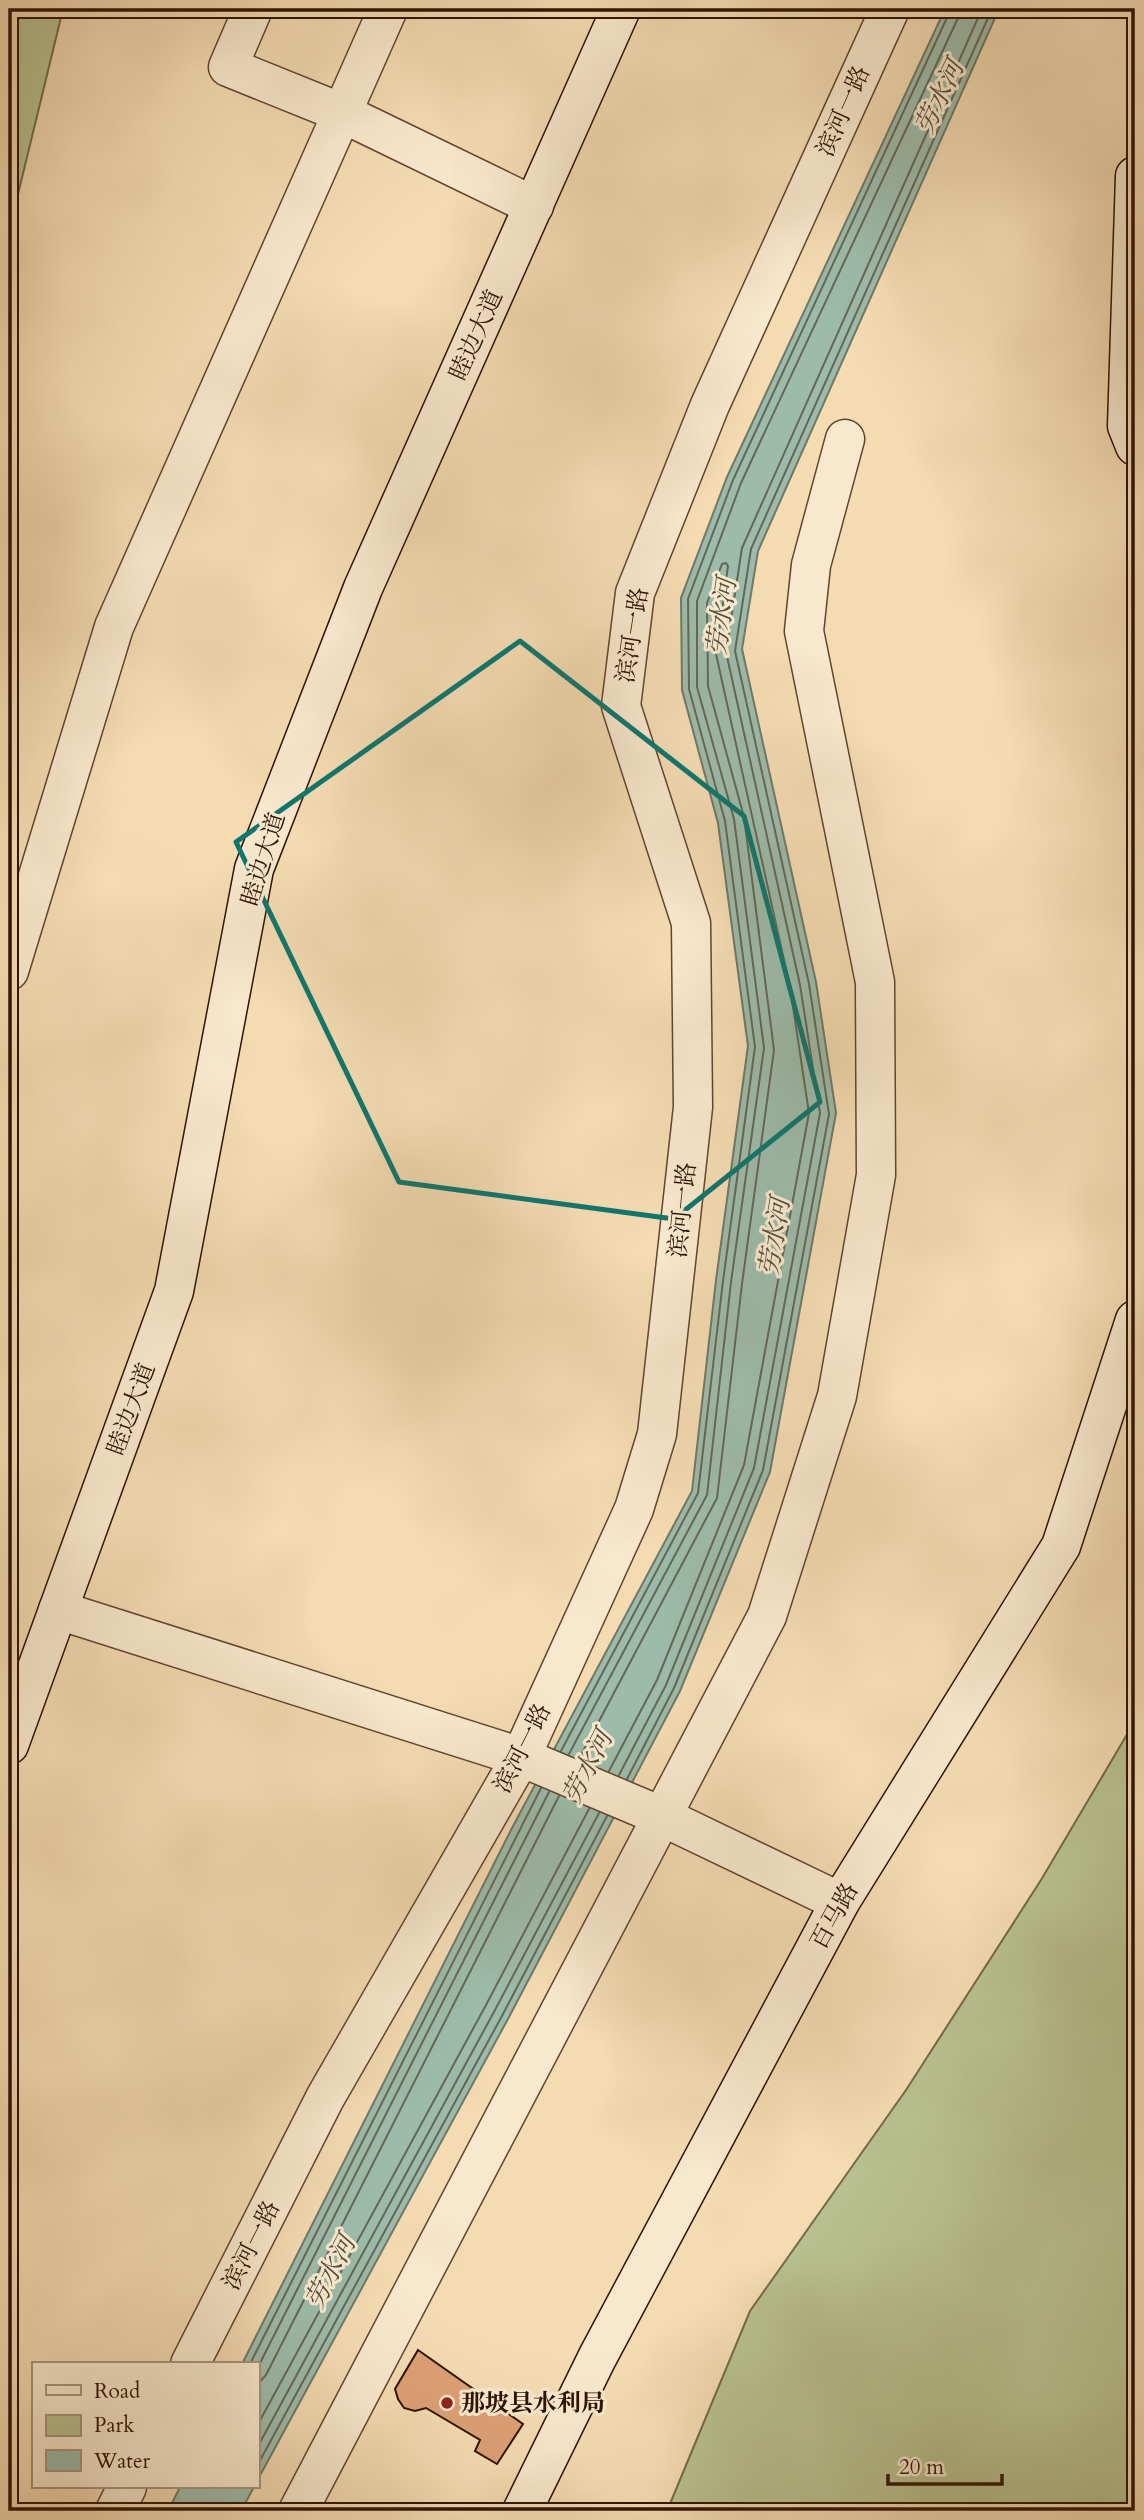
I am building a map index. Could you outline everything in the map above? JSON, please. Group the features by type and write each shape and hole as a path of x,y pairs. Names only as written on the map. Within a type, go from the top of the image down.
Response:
{"street":[{"path":"253,9 228,67 342,113 534,205"},
{"path":"9,971 114,627 388,9"},
{"name":"睦边大道","path":"9,1745 173,1291 254,869 363,587 621,9"},
{"name":"滨河一路","path":"191,2362 326,2098 520,1757 634,1508 657,1434 693,1107 691,923 621,706 635,593 710,405 890,9"},
{"path":"1135,176 1127,426 1135,446"},
{"path":"298,2511 767,1616 837,1396 876,1175 875,982 804,631 811,565 845,439"},
{"name":"百马路","path":"522,2511 597,2358 840,1902 1061,1546 1135,1320"},
{"path":"58,1610 520,1757 661,1816 840,1902"},
{"path":"115,2511 126,2488"}],"highlighted area":[{"path":"520,641 744,816 820,1102 674,1219 399,1182 236,842"}],"green space":[{"path":"9,9 63,9 9,225"},
{"path":"1135,1721 1135,2511 667,2511 750,2311 906,2090 1041,1880"}],"water":[{"name":"劳水河","path":"945,9 999,9 758,551 742,649 816,982 836,1113 770,1472 680,1691 509,2017 259,2477 259,2362 243,2362 512,1828 692,1491 716,1280 748,1046 718,823 682,690 681,598 727,477"},
{"path":"180,2488 253,2488 241,2511 168,2511"}],"building":[{"name":"那坡县水利局","path":"418,2350 523,2424 497,2464 475,2451 480,2440 426,2408 415,2411 404,2408 395,2389"}],"place":[{"name":"那坡县水利局","path":"447,2403"}]}
